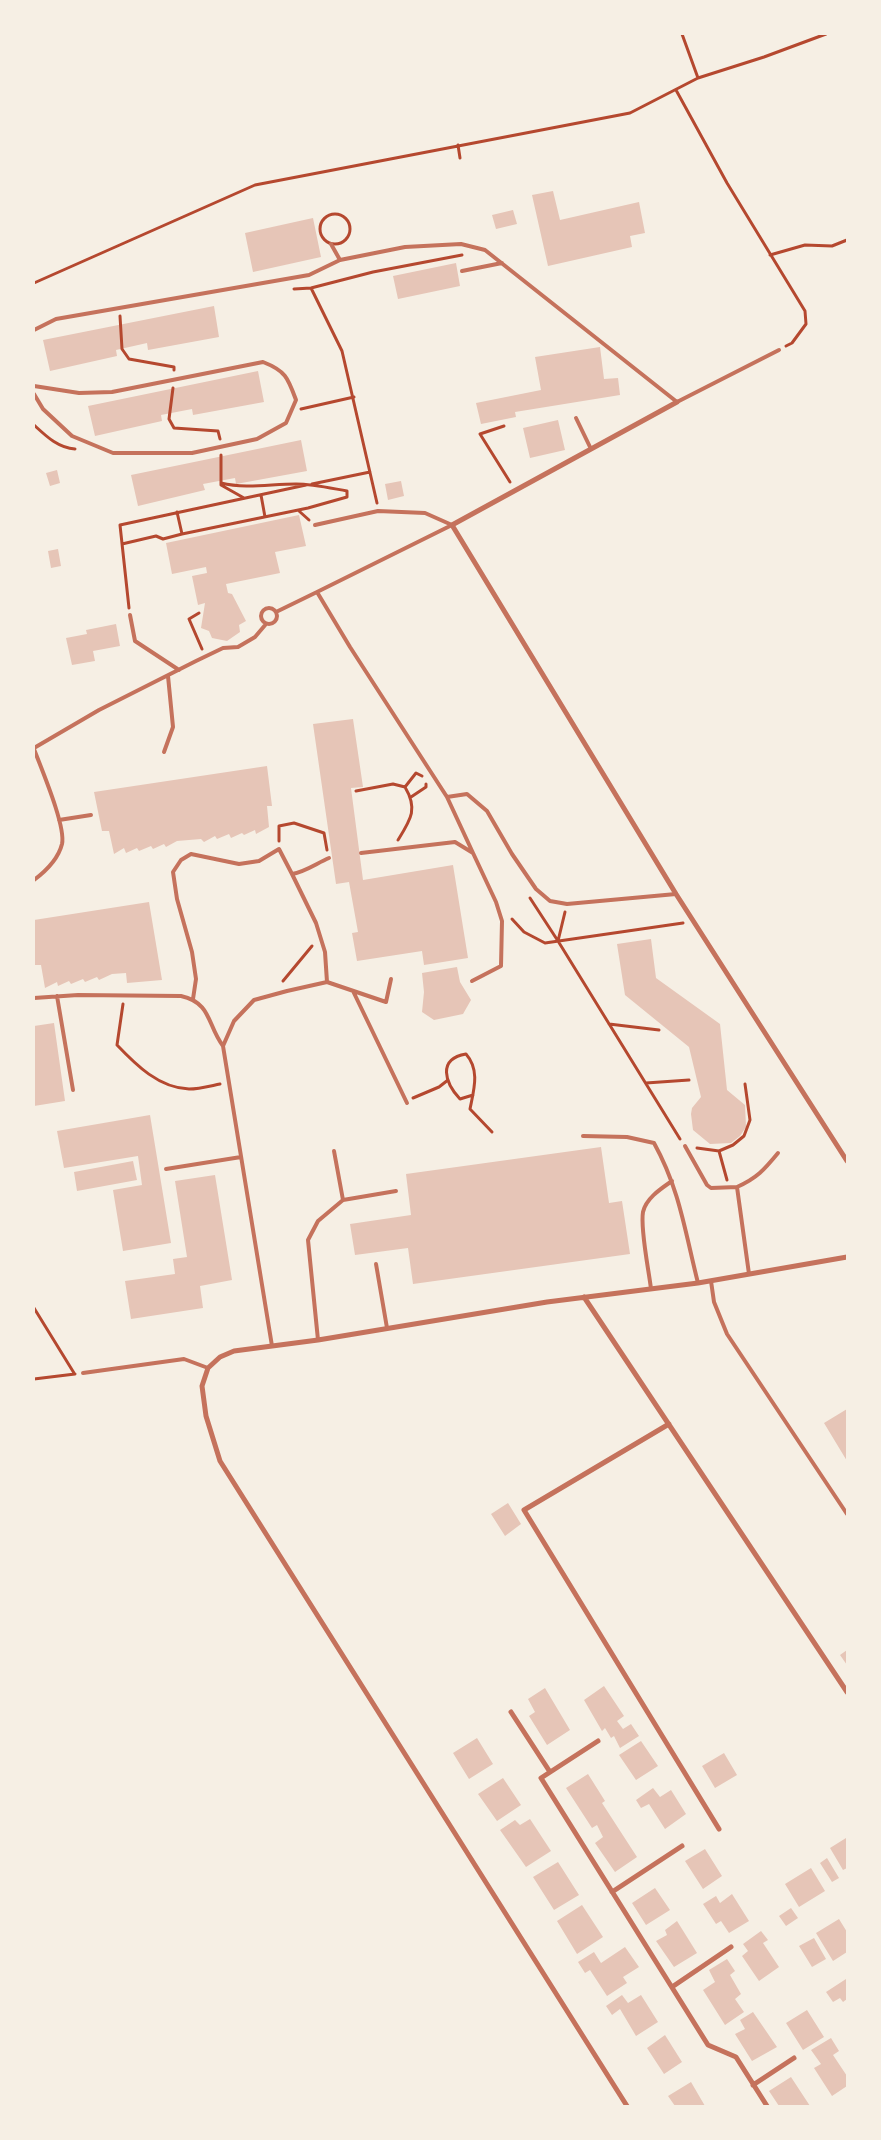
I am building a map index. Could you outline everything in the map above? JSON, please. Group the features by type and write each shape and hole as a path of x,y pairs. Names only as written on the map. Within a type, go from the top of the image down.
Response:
{"street":[{"path":"677,402 452,525 676,894 847,1161"},
{"path":"627,2106 220,1461 206,1416 202,1386 208,1368 220,1357 234,1351 318,1340 584,1297 698,1283 847,1258"},
{"path":"584,1297 847,1692"},
{"path":"669,1424 524,1510 718,1829"},
{"path":"512,1712 550,1772"},
{"path":"598,1741 540,1778 708,2045 736,2057 767,2106"},
{"path":"612,1892 682,1846"},
{"path":"672,1987 731,1947"},
{"path":"753,2085 794,2058"}],"lane":[{"path":"331,244 340,260"},
{"path":"34,330 56,319 119,306 309,275 340,260 405,247 461,244 485,250 677,402 779,350"},
{"path":"462,271 502,263"},
{"path":"34,386 79,393 112,392 263,362 274,366 286,375 296,400 286,423 258,439 192,453 113,453 72,436 43,409 34,394"},
{"path":"576,418 591,449"},
{"path":"315,525 378,511 425,513 452,525"},
{"path":"276,612 452,525"},
{"path":"317,592 350,647 447,797 496,902 502,921 502,966 472,981"},
{"path":"265,608 271,608 276,612 277,619 272,624 266,624 261,620 260,614 265,608"},
{"path":"130,615 135,641 179,670"},
{"path":"34,880 53,863 62,844 59,820 34,748 99,710 206,656 223,648 238,648 255,637 266,624"},
{"path":"164,752 173,726 168,676"},
{"path":"427,778 433,775"},
{"path":"447,797 467,794 487,812 536,889 550,901 567,904 676,894"},
{"path":"59,820 91,815"},
{"path":"361,854 455,842 474,853"},
{"path":"194,999 196,980 192,952 177,899 172,872 181,860 191,854 239,864 259,862 279,849 316,923 324,952 327,982"},
{"path":"292,874 300,873 313,864 329,858"},
{"path":"223,1046 234,1021 254,1000 327,982 386,1002 391,979"},
{"path":"353,991 407,1103"},
{"path":"58,996 73,1090"},
{"path":"34,998 58,996 181,996 194,999 208,1014 217,1038 223,1046 272,1346"},
{"path":"582,1136 627,1137 654,1143 668,1168 679,1200 698,1283"},
{"path":"685,1146 707,1185 711,1188 737,1187 761,1174 778,1153"},
{"path":"334,1151 343,1200"},
{"path":"166,1169 241,1157"},
{"path":"652,1289 645,1245 643,1211 655,1194 672,1181"},
{"path":"737,1187 749,1274"},
{"path":"318,1340 308,1240 318,1221 343,1200 396,1192"},
{"path":"376,1264 387,1328"},
{"path":"711,1281 714,1302 727,1334 847,1514"},
{"path":"83,1373 184,1359 208,1368"}],"path":[{"path":"682,34 698,78"},
{"path":"34,284 255,185 630,113 698,78 764,57 826,34"},
{"path":"676,90 727,183 805,311 806,324 801,332 792,343 779,350"},
{"path":"458,146 460,158"},
{"path":"340,214 348,222 349,234 341,243 331,244 321,236 320,224 328,215 340,214"},
{"path":"770,255 805,245 832,246 847,240"},
{"path":"378,511 354,397 342,351 311,288 373,272 459,256"},
{"path":"119,306 122,348 128,359 174,367 175,380 169,419 174,428 218,431 221,447 221,486 244,498"},
{"path":"291,411 354,397"},
{"path":"504,426 480,434 516,491"},
{"path":"130,615 120,525 370,472"},
{"path":"122,544 156,536 163,539 308,508 348,497 347,491 309,485 238,487 222,483"},
{"path":"261,495 265,517"},
{"path":"177,512 182,534"},
{"path":"199,613 189,619 206,656"},
{"path":"405,786 416,773 427,778 426,787 411,797"},
{"path":"356,790 393,784 405,786"},
{"path":"393,849 413,810 411,797 405,786"},
{"path":"279,849 279,826 294,823 324,833 329,858"},
{"path":"496,902 524,932 545,943 694,921"},
{"path":"272,995 320,937"},
{"path":"558,941 685,1146 719,1152 733,1145 744,1136 750,1120 745,1084"},
{"path":"124,996 117,1045 137,1066 163,1082 188,1089 229,1083"},
{"path":"610,1024 658,1030"},
{"path":"473,1095 460,1099 448,1080 446,1071 448,1062 456,1055 466,1054 472,1061 476,1081 473,1095 470,1109 492,1132"},
{"path":"407,1103 416,1096 439,1087 448,1080"},
{"path":"646,1083 688,1080"},
{"path":"719,1152 729,1187"},
{"path":"34,1308 75,1374"},
{"path":"34,1380 83,1373"}],"building":[{"path":"553,191 560,220 639,202 645,233 630,236 632,247 548,266 532,195"},
{"path":"513,210 517,224 496,229 492,215"},
{"path":"313,218 321,257 253,272 245,233"},
{"path":"456,263 460,286 398,299 393,276"},
{"path":"214,306 219,337 148,350 147,343 116,350 117,356 50,371 43,340"},
{"path":"600,347 604,379 618,378 620,395 515,412 516,417 481,424 476,403 541,390 535,357"},
{"path":"258,371 264,402 193,415 192,409 161,415 162,421 95,436 88,406"},
{"path":"558,420 565,450 530,458 523,428"},
{"path":"301,440 307,471 236,484 235,478 203,484 205,490 138,506 131,475"},
{"path":"57,470 60,483 50,486 46,473"},
{"path":"401,481 404,496 388,500 385,484"},
{"path":"299,515 306,546 275,552 280,573 226,584 228,593 232,594 246,621 239,625 240,632 227,641 212,638 209,631 201,628 205,603 198,605 192,576 207,573 206,567 172,574 166,543"},
{"path":"58,549 61,566 51,568 48,551"},
{"path":"116,624 120,646 93,651 95,661 72,665 66,638 87,634 86,630"},
{"path":"353,719 363,787 351,788 363,880 453,865 468,958 424,965 422,951 357,961 352,933 358,932 349,882 336,884 313,724"},
{"path":"267,766 272,806 267,806 269,827 256,834 255,830 231,838 229,834 217,839 215,836 204,842 201,839 177,841 166,847 164,844 153,849 151,846 139,851 137,848 126,853 124,848 114,854 109,831 102,831 94,792"},
{"path":"149,902 162,980 127,983 126,973 112,974 99,980 97,977 85,982 83,979 71,984 69,981 58,986 57,982 45,988 41,965 34,965 34,920"},
{"path":"651,939 656,978 720,1024 727,1090 745,1105 746,1127 740,1136 731,1143 710,1144 693,1130 692,1108 701,1097 689,1047 625,995 617,944"},
{"path":"457,967 460,982 471,1000 463,1014 434,1020 422,1012 424,992 422,973"},
{"path":"54,1023 65,1101 34,1106 34,1026"},
{"path":"150,1115 171,1243 123,1251 113,1190 142,1185 138,1156 64,1168 57,1131"},
{"path":"601,1147 609,1203 622,1201 630,1254 413,1284 408,1248 355,1255 350,1224 411,1215 406,1174"},
{"path":"133,1161 137,1180 77,1191 74,1172"},
{"path":"215,1175 232,1280 200,1286 203,1308 131,1319 125,1281 175,1274 173,1259 187,1257 175,1181"},
{"path":"847,1409 847,1461 824,1423"},
{"path":"508,1503 521,1524 505,1536 491,1514"},
{"path":"847,1650 847,1665 840,1655"},
{"path":"604,1686 624,1716 617,1721 623,1729 631,1724 639,1736 620,1748 614,1736 611,1738 605,1728 602,1731 584,1700"},
{"path":"545,1688 570,1730 547,1745 529,1716 535,1712 528,1699"},
{"path":"477,1738 493,1764 469,1779 453,1753"},
{"path":"641,1741 658,1766 636,1780 619,1755"},
{"path":"724,1753 737,1775 715,1788 702,1766"},
{"path":"588,1774 605,1801 602,1803 637,1857 615,1872 595,1843 603,1837 597,1825 592,1828 566,1788"},
{"path":"503,1778 521,1805 497,1821 478,1794"},
{"path":"653,1788 660,1797 671,1790 686,1814 665,1829 649,1804 641,1808 636,1800"},
{"path":"530,1819 551,1851 526,1867 500,1830 515,1820 520,1825"},
{"path":"846,1838 847,1868 843,1870 830,1848"},
{"path":"705,1849 722,1876 703,1889 685,1861"},
{"path":"827,1858 839,1878 832,1882 820,1863"},
{"path":"558,1862 579,1895 554,1910 533,1877"},
{"path":"811,1868 825,1891 799,1907 785,1884"},
{"path":"655,1888 670,1910 646,1925 632,1903"},
{"path":"732,1894 749,1921 729,1933 721,1921 716,1924 703,1904 716,1896 720,1903"},
{"path":"582,1905 603,1937 577,1954 557,1921"},
{"path":"791,1908 798,1918 786,1926 779,1916"},
{"path":"839,1919 847,1932 847,1952 833,1961 816,1933"},
{"path":"677,1921 697,1953 674,1967 656,1941 667,1935 665,1930"},
{"path":"761,1931 768,1940 763,1943 779,1967 759,1981 742,1956 748,1951 743,1944"},
{"path":"814,1938 826,1959 812,1967 799,1946"},
{"path":"625,1947 639,1967 623,1977 627,1983 607,1996 590,1970 585,1973 578,1962 594,1952 601,1963"},
{"path":"727,1959 735,1971 730,1975 741,1994 735,1999 744,2012 725,2025 703,1990 715,1982 709,1970"},
{"path":"846,1979 847,1999 843,2002 840,1998 833,2002 826,1992"},
{"path":"622,1995 628,2003 641,1995 658,2022 636,2036 620,2009 612,2015 606,2006"},
{"path":"807,2010 824,2037 803,2050 786,2023"},
{"path":"753,2012 777,2047 752,2061 735,2034 745,2029 740,2020"},
{"path":"665,2035 682,2062 664,2074 647,2048"},
{"path":"831,2038 839,2051 833,2055 847,2076 847,2086 832,2096 814,2068 821,2064 811,2050"},
{"path":"791,2077 810,2106 779,2106 769,2091"},
{"path":"691,2082 705,2106 675,2106 668,2096"}]}
